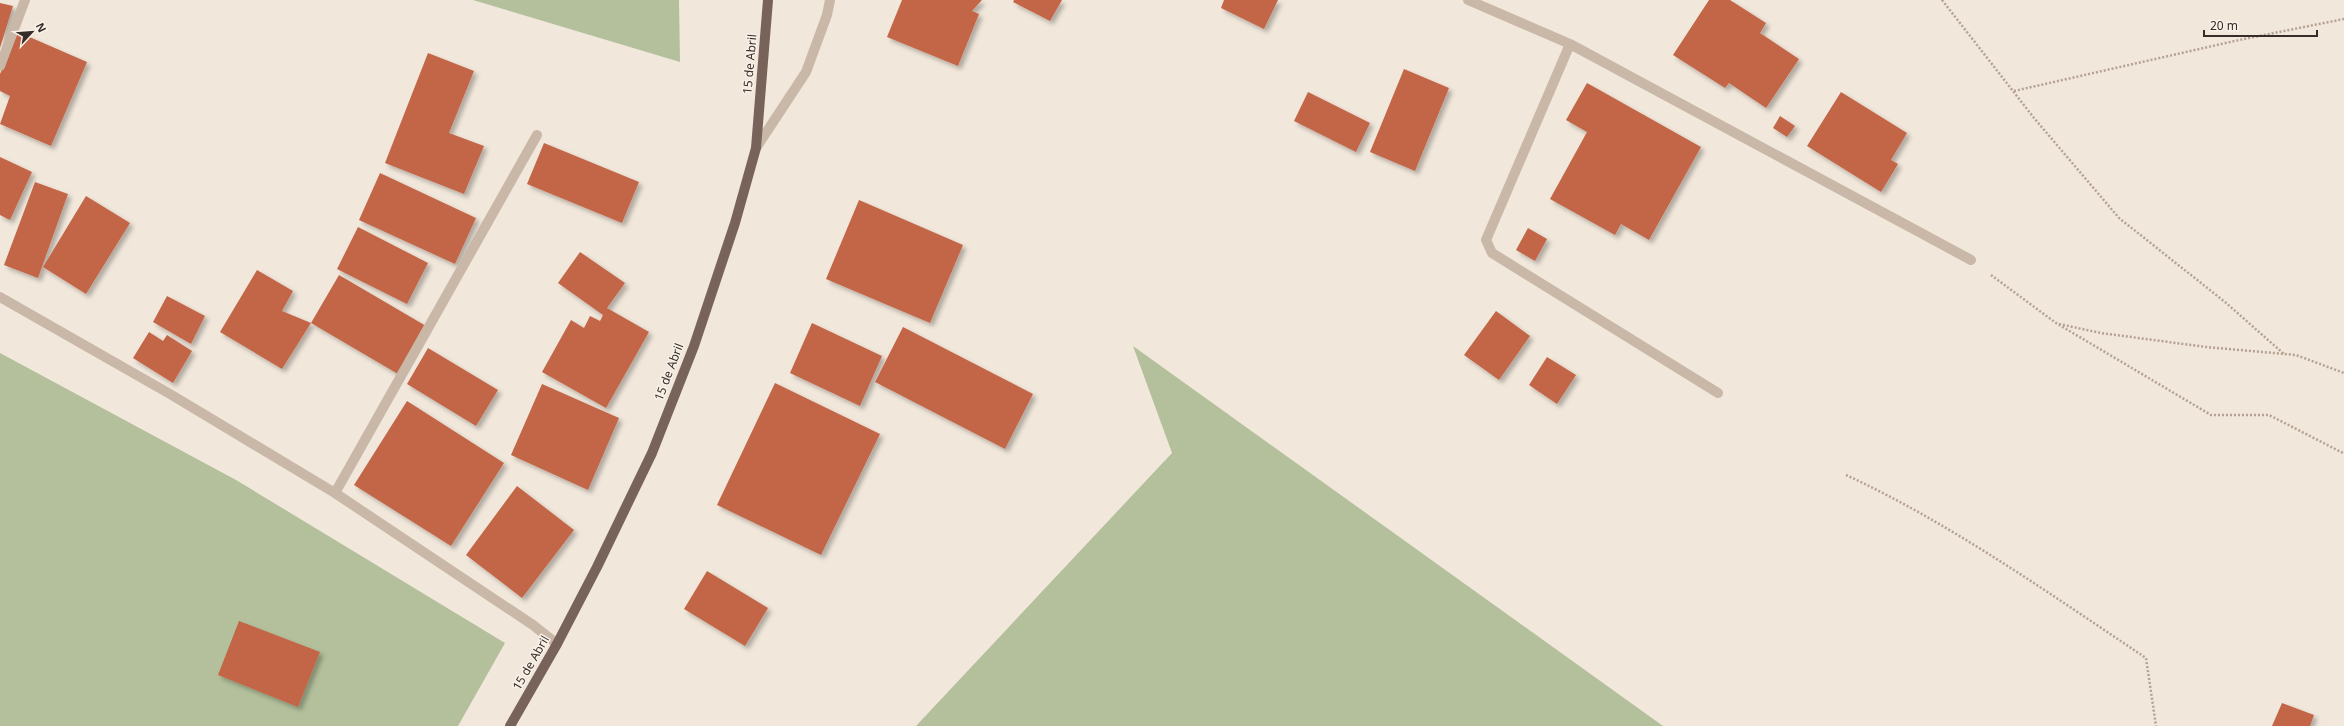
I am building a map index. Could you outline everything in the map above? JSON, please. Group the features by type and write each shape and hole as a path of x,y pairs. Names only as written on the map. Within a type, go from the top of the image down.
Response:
{"main road":[{"name":"15 de Abril","path":"510,726 557,644 597,567 652,454 694,346 735,223 756,148 768,0"}],"street":[{"path":"0,66 25,0"},
{"path":"756,148 806,72 827,15 830,0"},
{"path":"1468,0 1570,44 1971,260"},
{"path":"1570,44 1486,240 1492,253 1718,394"},
{"path":"334,493 537,135"},
{"path":"0,297 170,394 334,493 533,625 557,644"}],"path":[{"path":"1942,0 2014,91 2120,218 2225,302 2284,354"},
{"path":"2014,91 2231,42 2344,19"},
{"path":"1971,260 2056,323 2211,415 2269,415 2343,453"},
{"path":"2056,323 2116,335 2296,355 2344,373"},
{"path":"1846,474 1892,496 2051,595 2146,658 2156,726"}],"green space":[{"path":"473,0 679,0 680,62"},
{"path":"1133,346 1663,726 916,726 1172,453"},
{"path":"0,353 236,480 505,643 458,726 0,726"}],"building":[{"path":"902,0 982,0 972,11 979,14 958,66 887,37"},
{"path":"1014,0 1062,0 1050,21 1013,2"},
{"path":"1224,0 1278,0 1264,29 1221,8"},
{"path":"1709,0 1730,0 1766,23 1760,33 1799,59 1766,108 1729,83 1725,88 1673,55"},
{"path":"0,3 13,6 0,48"},
{"path":"18,32 87,62 51,146 0,124 10,96 0,91 0,74"},
{"path":"428,53 474,71 449,133 484,146 464,194 385,163"},
{"path":"1404,69 1449,88 1415,171 1370,152"},
{"path":"1587,83 1701,147 1649,240 1621,224 1615,235 1550,199 1587,132 1566,120"},
{"path":"1308,92 1370,123 1356,152 1294,121"},
{"path":"1841,92 1907,133 1891,160 1898,164 1881,192 1807,146"},
{"path":"1780,116 1795,126 1787,137 1773,128"},
{"path":"544,143 639,182 622,223 527,184"},
{"path":"0,157 32,172 10,220 0,215"},
{"path":"380,173 476,218 455,264 359,220"},
{"path":"35,182 68,194 38,278 4,265"},
{"path":"86,196 130,223 86,294 43,267"},
{"path":"859,200 963,245 930,323 826,279"},
{"path":"358,227 428,263 407,304 337,269"},
{"path":"1528,228 1547,239 1535,261 1516,250"},
{"path":"580,252 625,283 607,308 649,332 606,408 542,372 571,320 584,328 590,316 600,321 603,315 558,283"},
{"path":"257,270 293,291 282,311 311,323 282,369 220,332"},
{"path":"339,275 426,326 398,374 311,323"},
{"path":"167,296 205,316 191,344 153,322"},
{"path":"1496,311 1530,336 1499,380 1464,355"},
{"path":"812,323 882,356 860,406 790,373"},
{"path":"903,327 1033,394 1005,449 875,382"},
{"path":"149,332 163,341 167,335 192,351 173,383 133,358"},
{"path":"428,348 498,390 476,426 407,384"},
{"path":"1547,357 1576,375 1557,404 1529,385"},
{"path":"775,383 880,434 821,555 717,505"},
{"path":"542,384 619,418 588,490 511,455"},
{"path":"407,401 504,463 451,546 354,485"},
{"path":"517,486 574,530 522,598 466,555"},
{"path":"707,571 768,608 745,646 684,609"},
{"path":"239,621 320,652 298,707 218,675"},
{"path":"2282,703 2314,715 2310,726 2272,726"}]}
